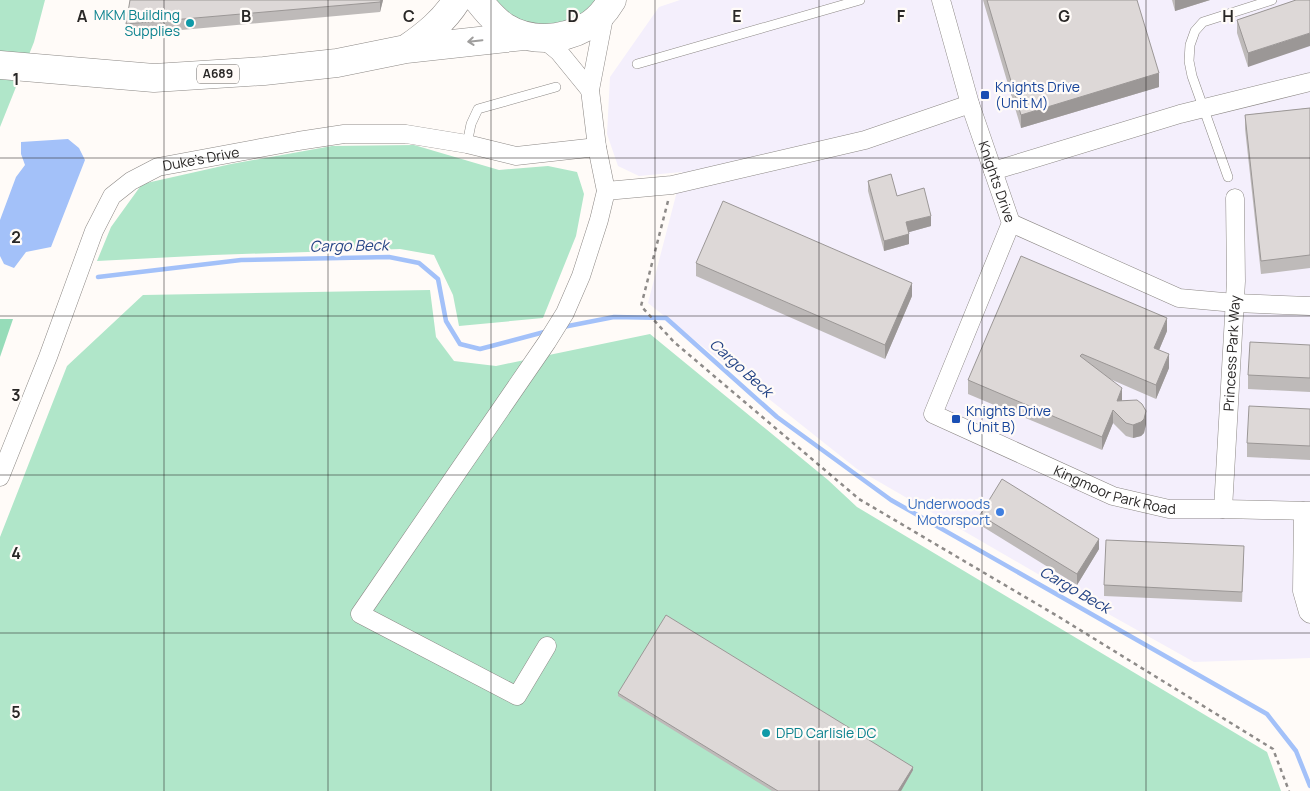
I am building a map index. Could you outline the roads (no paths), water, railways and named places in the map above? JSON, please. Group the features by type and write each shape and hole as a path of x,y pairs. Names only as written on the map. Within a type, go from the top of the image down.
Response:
{"highway":[{"name":"A689","path":"406,49 436,26 452,8 456,0"},
{"path":"478,0 489,14 505,27 533,37"},
{"name":"A689","path":"0,65 154,78 264,71 337,63 406,49 533,37 566,36 587,27 609,6"}],"street":[{"name":"Knights Drive","path":"932,414 1011,223 970,104 941,0"},
{"path":"547,646 517,696 360,614 547,342 565,313 581,276 606,191 597,147 590,90 609,6"},
{"path":"533,37 559,52 590,90"},
{"path":"993,171 1180,114 1310,82"},
{"path":"606,191 672,186 865,140 970,104"},
{"name":"Duke's Drive","path":"0,477 48,357 94,231 112,196 131,181 158,167 344,134 406,134 466,144 516,156 597,147"},
{"name":"Princess Park Way","path":"1223,509 1236,281 1235,198"},
{"path":"1011,223 1179,298 1235,303 1310,306"},
{"name":"Kingmoor Park Road","path":"932,414 1113,496 1169,509 1306,511"},
{"path":"1306,511 1302,590 1310,614"}],"lane":[{"path":"637,64 860,0"},
{"path":"1228,176 1192,76 1189,61 1190,45 1195,31 1203,22 1272,0"},
{"path":"466,144 471,124 478,108 556,87"}],"water":[{"path":"68,139 79,148 85,160 51,247 26,252 14,268 4,264 0,256 0,220 16,177 25,165 21,154 21,142"}],"waterway":[{"name":"Cargo Beck","path":"98,277 241,260 389,257 419,263 438,279 446,321 460,344 480,349 548,331"},
{"name":"Cargo Beck","path":"563,327 614,317 666,318 777,417 891,500 1267,714 1296,751 1310,786"}],"place":[{"name":"MKM Building Supplies","path":"190,23"},
{"name":"Knights Drive (Unit M)","path":"985,95"},
{"name":"Knights Drive (Unit B)","path":"956,419"},
{"name":"Underwoods Motorsport","path":"1000,512"},
{"name":"DPD Carlisle DC","path":"766,733"}]}
